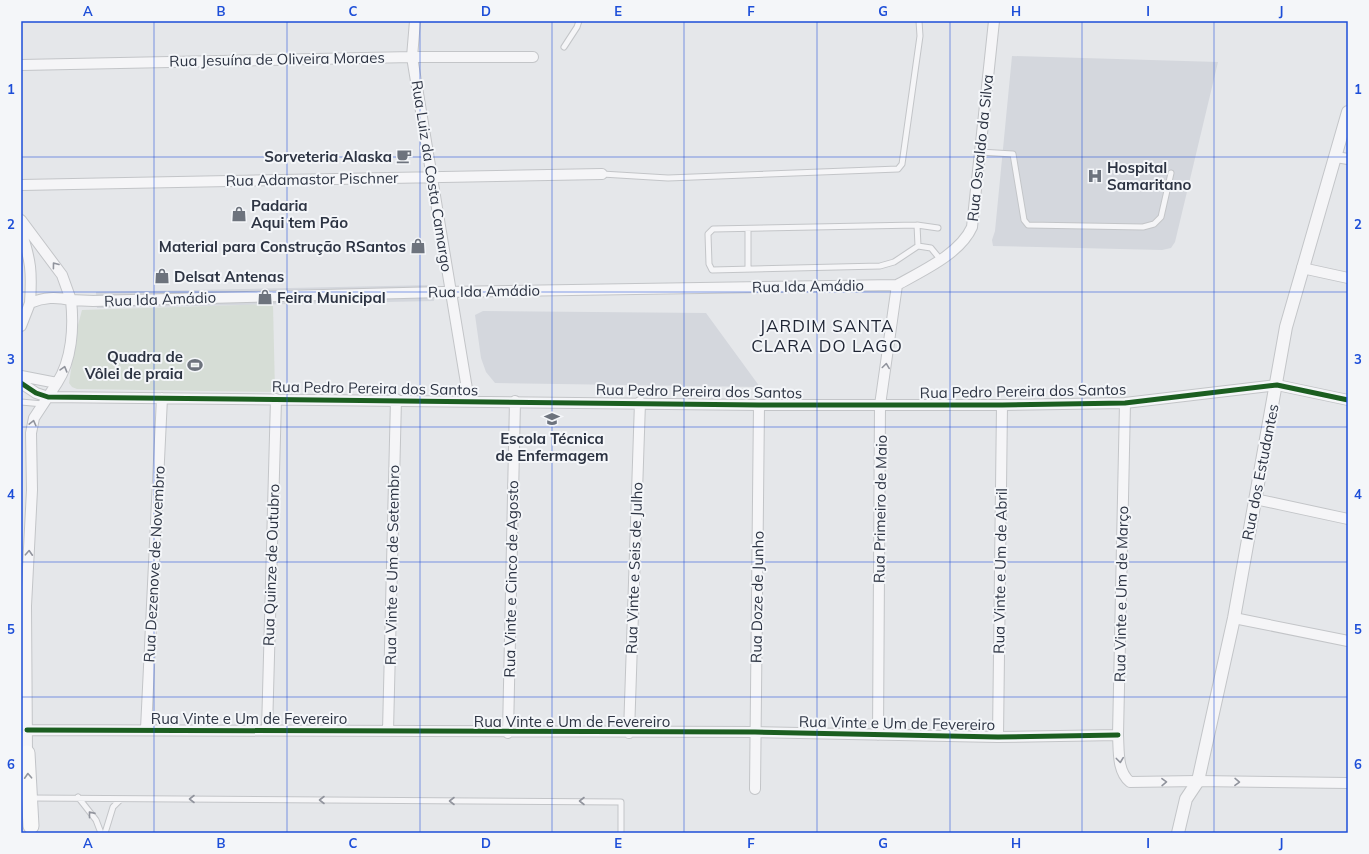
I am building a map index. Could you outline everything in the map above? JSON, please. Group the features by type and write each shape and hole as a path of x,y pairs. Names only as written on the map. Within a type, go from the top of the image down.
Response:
{"main road":[{"path":"24,755 33,830"},
{"path":"21,814 33,830"}],"street":[{"name":"Rua Luiz da Costa Camargo","path":"415,21 412,57 433,176 469,401"},
{"name":"Rua Osvaldo da Silva","path":"897,285 940,259 963,242 972,227 994,21"},
{"name":"Rua Jesuína de Oliveira Moraes","path":"21,65 412,57 533,57"},
{"name":"Rua dos Estudantes","path":"1178,833 1186,799 1198,781 1234,618 1277,385 1286,327 1302,268 1342,158 1348,112"},
{"name":"Rua Adamastor Pischner","path":"21,185 602,174"},
{"path":"21,220 62,275 71,300 73,317 72,337 63,374 34,418 31,433 32,490 24,608 27,730 24,755"},
{"path":"21,231 30,257 32,274 30,303 21,326"},
{"path":"1302,268 1348,278"},
{"name":"Rua Ida Amádio","path":"30,303 41,298 56,297 71,300 93,301 451,292 897,285"},
{"name":"Rua Primeiro de Maio","path":"878,735 880,405 897,285"},
{"path":"21,376 57,383"},
{"path":"21,383 45,400"},
{"name":"Rua Pedro Pereira dos Santos","path":"45,400 162,398 396,399 759,404 1002,405 1125,402 1277,385 1348,400"},
{"name":"Rua Dezenove de Novembro","path":"146,729 162,398"},
{"name":"Rua Quinze de Outubro","path":"267,730 276,399"},
{"name":"Rua Vinte e Um de Setembro","path":"388,731 396,399"},
{"name":"Rua Vinte e Cinco de Agosto","path":"508,733 515,401"},
{"name":"Rua Vinte e Seis de Julho","path":"629,733 640,402"},
{"name":"Rua Vinte e Um de Março","path":"1125,402 1118,735 1122,772 1130,782 1198,781"},
{"name":"Rua Doze de Junho","path":"755,789 759,404"},
{"name":"Rua Vinte e Um de Abril","path":"998,738 1002,405"},
{"path":"1255,499 1348,519"},
{"path":"1234,618 1348,641"},
{"name":"Rua Vinte e Um de Fevereiro","path":"27,730 146,729 508,733 755,732 998,738 1118,735"},
{"path":"1198,781 1348,783"}],"lane":[{"path":"564,47 577,27 579,21"},
{"path":"602,174 668,178 898,169 902,164 908,128 920,36 919,21"},
{"path":"979,152 1013,154 1024,220 1028,225 1143,228 1154,224 1161,216 1171,173"},
{"path":"938,228 917,225 713,229 708,234 709,264 712,270 880,266 894,262 918,246 931,248 940,259"},
{"path":"917,225 918,246"},
{"path":"748,229 748,269"},
{"path":"21,402 45,400"},
{"path":"78,797 96,820 101,833"},
{"path":"30,798 78,797 121,799 621,802 621,833"},
{"path":"105,833 113,807 121,799"}],"shaded area":[{"name":"Hospital Samaritano","path":"1012,56 1218,62 1175,242 1171,248 1162,250 993,246 992,240 995,231"},
{"name":"Feira Municipal","path":"433,285 434,301 97,308 96,292"},
{"path":"273,304 275,392 77,389 72,387 69,383 78,325 82,310"},
{"path":"483,311 706,313 760,387 495,383 486,372 481,358 475,315"}],"cycle path":[{"path":"21,383 36,393 48,397 759,405 1002,405 1125,403 1277,385 1348,400"},
{"path":"27,730 755,732 998,737 1118,735"}],"place":[{"name":"Sorveteria Alaska","path":"404,156"},
{"name":"Hospital Samaritano","path":"1095,176"},
{"name":"Padaria Aqui tem Pão","path":"239,214"},
{"name":"Material para Construção RSantos","path":"418,246"},
{"name":"Delsat Antenas","path":"162,276"},
{"name":"Feira Municipal","path":"265,297"},
{"name":"Quadra de Vôlei de praia","path":"195,365"},
{"name":"Escola Técnica de Enfermagem","path":"552,419"}],"district":[{"name":"JARDIM SANTA CLARA DO LAGO","path":"827,335"}]}
